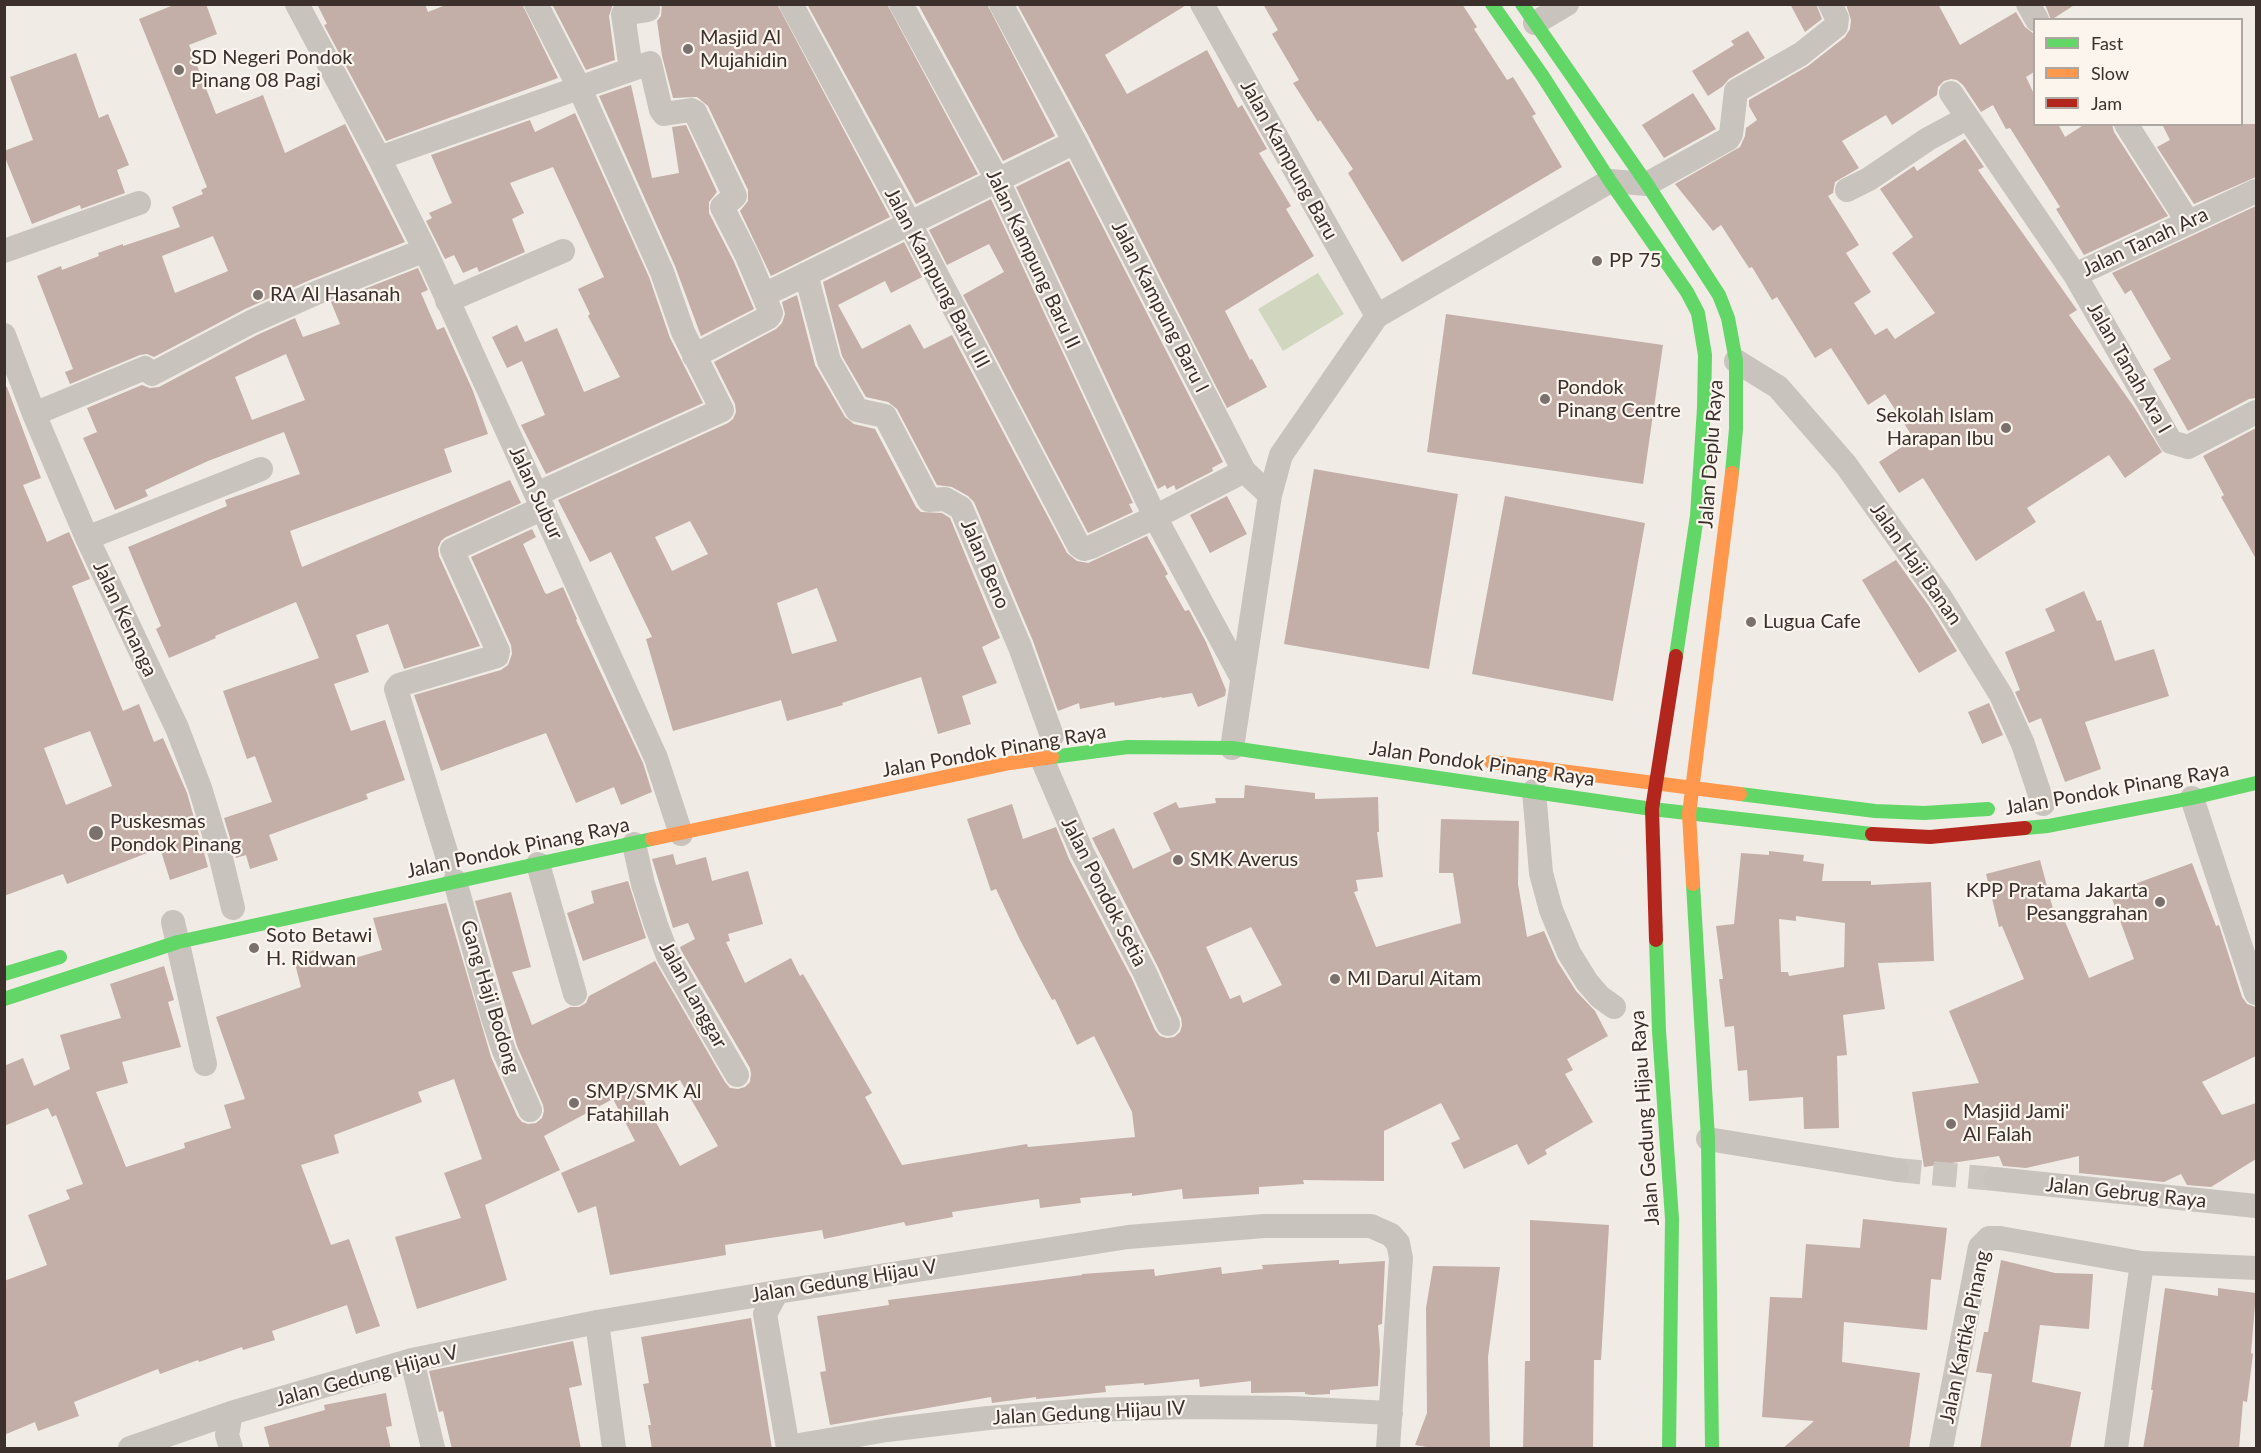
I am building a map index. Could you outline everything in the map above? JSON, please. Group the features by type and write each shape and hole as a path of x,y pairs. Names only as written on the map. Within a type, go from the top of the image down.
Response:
{"main road":[{"name":"Jalan Deplu Raya","path":"1492,4 1687,292 1698,313 1705,355 1697,516 1657,785"},
{"name":"Jalan Deplu Raya","path":"1528,14 1647,184 1719,296 1728,318 1737,361 1736,429 1726,529 1691,788"},
{"path":"1542,75 1562,62"},
{"path":"1705,355 1713,351 1722,351 1730,354 1737,361"},
{"name":"Jalan Pondok Pinang Raya","path":"4,999 174,927 452,866 538,864 634,844 676,819 987,768 1056,744 1128,747 1234,733 1534,791 1652,809 1857,833 1930,837 2048,826 2256,783"},
{"name":"Jalan Pondok Pinang Raya","path":"1481,761 1875,811 1933,813 1997,808"},
{"name":"Jalan Gedung Hijau Raya","path":"1657,785 1652,809 1659,1031 1682,1213 1669,1449"},
{"path":"1691,788 1689,814 1708,1138 1712,1449"},
{"path":"4,974 72,953"},
{"path":"1682,1213 1701,1209 1710,1213"}],"street":[{"name":"Jalan Subur","path":"297,4 379,158 424,250 656,758 676,819"},
{"path":"536,4 579,87 662,272 682,332 722,411 540,501"},
{"path":"648,4 648,10 623,14 640,66 664,114 691,110 695,112 735,196 722,207 771,313 769,317 694,356"},
{"name":"Jalan Kampung Baru III","path":"790,4 909,222 1076,543 1084,549 1155,518"},
{"name":"Jalan Kampung Baru II","path":"901,4 998,181 1155,518"},
{"name":"Jalan Kampung Baru I","path":"1001,4 1075,142 1244,471"},
{"name":"Jalan Kampung Baru","path":"1202,4 1377,316"},
{"path":"1528,14 1567,4"},
{"path":"1234,733 1270,495 1281,455 1377,316 1610,181 1647,184 1728,139 1731,134 1736,91 1801,54 1836,26 1838,18 1830,4"},
{"path":"2028,4 2036,18"},
{"path":"379,158 640,66"},
{"name":"Jalan Tanah Ara","path":"1951,93 2075,275 2256,191"},
{"path":"1847,190 1869,179 1928,139 1967,118"},
{"path":"2127,126 2188,222"},
{"path":"764,295 1075,142"},
{"path":"4,251 140,203"},
{"path":"34,414 145,368 152,374 251,322 305,297 424,250"},
{"path":"447,301 563,251"},
{"name":"Jalan Beno","path":"807,274 830,361 857,410 885,416 928,500 945,499 961,508 1020,647 1056,744"},
{"name":"Jalan Tanah Ara I","path":"2075,275 2171,442 2188,447 2256,412"},
{"name":"Jalan Kenanga","path":"4,335 34,414 87,538 177,728 200,788 235,913"},
{"name":"Jalan Haji Banan","path":"1737,361 1778,387 1846,465 1941,598 2001,695 2023,744 2043,804"},
{"path":"87,538 261,469"},
{"path":"1242,678 1155,518 1244,471 1270,495"},
{"name":"Gang Haji Bodong","path":"530,1110 504,1051 493,1018 452,866 396,689 399,685 496,657 498,651 452,550 540,501"},
{"name":"Jalan Pondok Setia","path":"1056,744 1082,852 1145,973 1168,1024"},
{"path":"1534,791 1541,873 1557,925 1569,953 1587,982 1600,997 1614,1007"},
{"path":"2192,798 2256,993"},
{"name":"Jalan Langgar","path":"634,844 649,905 668,956 737,1075"},
{"path":"538,864 575,994"},
{"path":"174,927 205,1064"},
{"path":"1708,1138 1897,1170"},
{"name":"Jalan Gebrug Raya","path":"1995,1179 2256,1206"},
{"name":"Jalan Gedung Hijau V","path":"130,1449 231,1413 412,1360 597,1322 1128,1237 1264,1226 1371,1226 1391,1235 1398,1243 1401,1258 1388,1449"},
{"name":"Jalan Kartika Pinang","path":"1941,1449 1980,1247 1989,1238 2142,1263"},
{"path":"2116,1449 2142,1263 2256,1268"},
{"path":"777,1292 765,1314 788,1448"},
{"path":"597,1322 614,1449"},
{"path":"412,1360 433,1449"},
{"name":"Jalan Gedung Hijau IV","path":"788,1448 887,1430 988,1418 1088,1410 1212,1407 1391,1413"},
{"path":"231,1413 226,1435 231,1449"}],"green space":[{"path":"1318,273 1344,314 1283,351 1258,309"}],"building":[{"path":"176,4 206,4 217,34 189,45 216,114 263,95 285,153 345,124 405,242 245,309 154,357 147,354 140,355 70,384 65,372 73,369 37,276 61,266 62,270 99,256 98,253 180,227 172,207 203,194 201,190 207,187 139,19","holes":["213,236 228,271 175,293 162,256"]},
{"path":"317,4 425,4 428,12 448,4 522,4 558,78 386,141 324,25 327,24"},
{"path":"552,4 613,4 609,16 615,60 586,70"},
{"path":"662,4 777,4 890,217 771,276 740,211 748,201 748,190 708,106 697,97 673,98 662,56 657,21 661,16"},
{"path":"807,4 887,4 978,174 916,204"},
{"path":"918,4 987,4 1055,136 1003,161"},
{"path":"1017,4 1188,4 1105,55 1127,94 1207,50 1238,108 1242,105 1267,149 1259,153 1291,206 1286,209 1314,256 1225,311 1250,360 1252,359 1267,387 1227,408 1088,135"},
{"path":"1263,4 1462,4 1477,27 1474,29 1507,80 1513,77 1536,114 1532,116 1562,167 1402,262 1348,173 1353,169 1320,120 1318,122 1293,83 1299,80 1272,34 1278,30"},
{"path":"1790,4 1816,4 1822,19 1805,32"},
{"path":"1846,4 1938,4 1960,45 2016,12 2025,27 2033,33 2033,73 2026,77 2033,92 2033,126 2059,126 2065,137 2082,126 2112,126 2114,132 2168,216 2084,255 2056,209 2060,207 2010,128 2006,129 1993,105 1981,112 1957,80 1944,81 1938,87 1937,95 1892,125 1886,115 1842,141 1859,168 1835,182 1833,193 1828,196 1859,245 1846,253 1871,292 1854,303 1875,335 1887,328 1895,339 1935,313 1892,253 1913,237 1880,189 1914,166 1917,171 1965,139 1984,167 1978,170 2077,310 2069,315 2134,407 2162,452 2125,478 2109,455 2027,508 2036,522 1976,561 1923,478 1899,493 1879,462 1914,439 1885,394 1868,405 1831,348 1815,358 1777,297 1772,300 1752,267 1749,268 1721,225 1713,231 1675,184 1740,147 1746,128 1757,120 1749,106 1749,100 1808,66 1845,37 1850,29 1851,20"},
{"path":"2045,4 2076,4 2054,18 2050,18"},
{"path":"1748,31 1765,58 1729,79 1708,96 1692,71 1734,45 1731,41"},
{"path":"76,53 99,118 108,114 129,165 117,170 125,193 81,209 80,205 32,224 4,155 4,151 33,140 10,77"},
{"path":"631,85 652,178 679,173 672,127 686,125 717,192 709,202 709,213 734,262 754,309 701,336 675,266 599,96"},
{"path":"1693,93 1716,129 1664,158 1642,125"},
{"path":"575,113 649,277 670,338 703,403 546,474 521,425 545,415 522,361 507,368 492,337 517,325 525,342 557,328 584,392 620,377 588,316 590,314 578,289 604,277 553,167 510,183 524,213 512,219 525,252 479,272 477,267 463,273 454,255 445,259 426,221 432,218 429,213 452,203 431,155 530,120 535,132"},
{"path":"2256,124 2256,177 2194,204 2157,147 2170,140 2163,126"},
{"path":"1069,161 1223,462 1212,468 1213,471 1176,490 1174,485 1167,489 1165,485 1158,489 1016,187"},
{"path":"991,199 1133,503 1129,504 1133,512 1088,533 963,295 1004,272 989,244 947,265 929,230"},
{"path":"2256,206 2256,398 2249,399 2188,431 2153,369 2171,359 2131,290 2125,294 2112,273"},
{"path":"904,242 922,277 891,293 885,281 838,305 862,349 910,324 924,349 952,335 1067,553 1077,561 1088,563 1147,536 1168,574 1165,576 1185,611 1189,610 1206,642 1226,690 1225,696 1198,707 1192,693 1115,706 1114,702 1080,709 1079,703 1058,711 1033,641 974,502 952,487 937,485 897,409 888,402 866,397 842,356 823,282"},
{"path":"418,268 428,290 421,293 437,330 444,327 473,391 488,434 444,449 452,472 290,531 302,567 510,480 521,503 446,537 438,548 439,556 480,646 404,669 388,624 356,635 369,672 334,684 351,731 385,720 405,780 366,794 368,799 269,835 278,860 250,869 246,855 236,858 224,818 272,802 255,756 247,759 223,691 319,658 296,602 169,658 156,629 161,626 128,547 227,506 225,500 300,474 284,432 208,461 145,490 148,496 115,510 83,438 97,432 87,408 142,385 150,388 159,387 257,335 295,318 303,337 340,324 331,302","holes":["286,354 305,400 252,420 235,377"]},
{"path":"797,295 815,365 845,417 854,424 875,429 916,507 921,512 942,513 950,518 1000,638 982,647 997,683 962,696 971,724 938,734 921,677 842,703 843,705 787,721 781,700 673,731 646,639 652,637 611,552 590,562 558,500 733,419 736,412 735,404 714,362 776,329 782,323 785,314 782,302","holes":["690,521 708,554 672,571 655,537","817,588 837,641 792,654 777,603"]},
{"name":"Pondok Pinang Centre","path":"1446,314 1663,345 1643,484 1427,452"},
{"path":"4,387 7,387 41,478 23,485 47,542 69,532 90,579 72,586 123,711 139,704 154,742 163,738 187,793 208,867 170,880 160,848 67,884 63,874 4,896","holes":["90,731 112,786 66,805 44,748"]},
{"path":"2256,428 2256,559 2221,497 2224,495 2203,456"},
{"path":"1314,469 1458,494 1429,669 1284,644"},
{"path":"1227,496 1247,534 1210,553 1190,515"},
{"path":"1505,496 1645,523 1613,701 1472,674"},
{"path":"532,529 536,537 523,544 545,593 563,587 576,620 643,763 652,792 621,805 614,787 576,803 546,733 441,771 414,695 501,670 508,665 512,654 511,645 471,557"},
{"path":"1896,560 1957,651 1919,673 1862,580"},
{"path":"2084,591 2097,621 2101,620 2115,661 2154,649 2169,696 2085,722 2101,769 2065,782 2041,718 2029,723 2015,692 2020,690 2005,652 2055,631 2045,609"},
{"path":"1989,703 2003,735 1982,744 1968,712"},
{"path":"1245,785 1315,793 1315,799 1378,797 1379,832 1377,832 1383,877 1356,880 1358,891 1354,892 1376,947 1461,923 1453,873 1439,873 1441,819 1519,821 1518,884 1527,937 1544,931 1557,961 1576,991 1595,1011 1608,1036 1567,1059 1573,1070 1565,1074 1593,1122 1545,1150 1547,1154 1528,1165 1517,1144 1464,1169 1451,1143 1460,1139 1441,1103 1384,1131 1384,1181 1303,1180 1304,1184 1259,1187 1259,1194 1183,1199 1182,1189 1132,1196 1132,1193 1080,1198 1081,1203 1040,1208 1039,1199 952,1212 953,1217 906,1226 904,1222 824,1239 822,1230 725,1245 726,1255 610,1275 596,1206 578,1213 561,1173 635,1141 613,1099 544,1136 560,1170 485,1205 507,1280 417,1309 395,1237 461,1218 444,1173 482,1159 454,1079 418,1092 422,1102 334,1135 339,1153 301,1165 331,1245 349,1239 380,1326 356,1334 347,1305 272,1331 275,1340 243,1350 242,1347 199,1362 198,1360 160,1374 158,1369 74,1402 79,1416 38,1431 35,1422 4,1435 4,1281 47,1265 28,1215 70,1199 66,1190 83,1184 56,1115 52,1117 48,1108 4,1126 4,1066 23,1058 34,1086 70,1069 60,1035 121,1018 110,984 164,966 174,1000 168,1002 181,1047 122,1062 128,1083 96,1092 126,1167 185,1148 184,1143 231,1128 224,1105 245,1099 216,1017 301,987 293,956 319,949 324,967 382,950 373,918 446,903 491,1057 517,1116 522,1122 536,1123 542,1118 543,1105 517,1046 475,901 511,892 531,967 512,972 532,1025 570,1007 579,1007 586,1003 589,996 655,961 725,1082 730,1088 738,1089 750,1082 750,1068 681,950 680,947 695,939 688,923 673,928 652,859 673,854 676,865 706,857 712,881 748,871 763,924 728,934 730,941 726,942 745,983 791,958 800,976 803,974 872,1093 865,1097 902,1165 1027,1144 1028,1147 1135,1137 1132,1112 1094,1036 1077,1045 1055,999 1052,1000 1020,940 996,889 991,891 967,819 1012,804 1023,839 1056,827 1069,859 1132,979 1155,1030 1160,1036 1167,1038 1174,1037 1180,1032 1181,1018 1158,967 1092,838 1114,828 1133,869 1171,851 1153,813 1176,802 1179,808 1216,803 1215,798 1244,798","holes":["1251,927 1282,985 1243,1003 1240,995 1230,999 1206,947","680,1080 718,1146 680,1166 642,1097"]},
{"path":"1769,851 1804,855 1803,861 1824,864 1822,881 1871,881 1871,885 1931,882 1934,961 1878,963 1885,1009 1843,1015 1847,1055 1837,1056 1839,1128 1804,1129 1803,1097 1749,1101 1747,1070 1738,1071 1734,1026 1725,1027 1719,979 1723,979 1716,926 1734,924 1741,853 1769,855","holes":["1796,916 1845,923 1844,967 1789,976 1788,972 1781,972 1779,919 1796,921"]},
{"path":"2040,860 2056,920 2063,917 2089,978 2134,959 2110,893 2192,863 2216,926 2219,925 2242,997 2247,1004 2256,1007 2256,1056 2202,1082 2222,1115 2256,1103 2256,1159 2211,1187 2187,1185 2181,1174 2164,1182 2079,1173 2079,1156 2026,1168 2003,1166 1999,1156 1924,1167 1912,1092 1979,1083 1949,1011 2024,979 2002,926 1999,927 1986,874"},
{"path":"628,881 646,938 583,961 567,913 594,903 591,891"},
{"path":"1863,1219 1947,1228 1941,1280 1931,1279 1927,1330 1844,1322 1842,1362 1920,1373 1909,1449 1782,1449 1814,1421 1762,1417 1770,1297 1802,1298 1806,1244 1860,1248"},
{"path":"1530,1220 1609,1225 1601,1360 1594,1360 1593,1449 1523,1449 1525,1361 1530,1361"},
{"path":"1339,1260 1339,1264 1385,1261 1382,1324 1378,1325 1380,1351 1378,1386 1330,1390 1330,1394 1312,1395 1305,1394 1305,1392 1251,1393 1251,1381 1200,1387 1199,1379 1144,1385 1144,1383 1105,1386 1106,1392 992,1403 991,1397 830,1425 820,1372 826,1371 817,1316 889,1305 888,1300 1082,1274 1154,1269 1155,1276 1221,1267 1222,1274 1263,1269 1262,1265"},
{"path":"2001,1260 2055,1273 2093,1274 2089,1329 2040,1325 2032,1382 2081,1392 2070,1449 1980,1449 1992,1374 1976,1372 1984,1332 1988,1332"},
{"path":"1433,1266 1500,1267 1488,1357 1490,1449 1439,1449 1415,1445 1427,1413 1426,1308"},
{"path":"2165,1288 2218,1296 2218,1288 2256,1293 2251,1353 2253,1354 2247,1402 2243,1401 2239,1449 2143,1449 2153,1390 2151,1390"},
{"path":"751,1318 772,1449 652,1449 648,1425 651,1425 643,1384 649,1383 641,1337"},
{"path":"573,1341 582,1385 569,1388 581,1449 452,1449 443,1411 439,1412 429,1371"},
{"path":"386,1393 392,1426 386,1427 391,1449 270,1449 264,1427 325,1410 324,1405"}],"tunnel":[{"path":"1897,1170 1995,1179"}],"traffic: fast":[{"path":"1492,4 1687,292 1698,313 1705,355 1704,408 1697,516 1676,656"},
{"path":"1522,4 1647,184 1719,295 1728,318 1736,361 1736,429 1732,473"},
{"path":"1052,757 1128,747 1232,748 1652,809 1872,834"},
{"path":"2025,828 2048,826 2192,798 2256,783"},
{"path":"1740,794 1875,811 1924,813 1988,809"},
{"path":"4,999 178,942 652,839"},
{"path":"1693,884 1708,1139 1712,1448"},
{"path":"1656,940 1659,1031 1672,1219 1669,1448"},
{"path":"4,974 60,957"}],"traffic: slow":[{"path":"1693,884 1689,814 1732,473"},
{"path":"652,839 1010,763 1052,757"},
{"path":"1491,762 1740,794"}],"traffic: jam":[{"path":"1656,940 1652,809 1676,656"},
{"path":"1872,834 1930,837 2025,828"}],"place":[{"name":"Masjid Al Mujahidin","path":"688,49"},
{"name":"SD Negeri Pondok Pinang 08 Pagi","path":"179,70"},
{"name":"PP 75","path":"1597,261"},
{"name":"RA Al Hasanah","path":"258,295"},
{"name":"Pondok Pinang Centre","path":"1545,399"},
{"name":"Sekolah Islam Harapan Ibu","path":"2006,428"},
{"name":"Lugua Cafe","path":"1751,622"},
{"name":"Puskesmas Pondok Pinang","path":"96,833"},
{"name":"SMK Averus","path":"1178,860"},
{"name":"KPP Pratama Jakarta Pesanggrahan","path":"2160,902"},
{"name":"Soto Betawi H. Ridwan","path":"254,948"},
{"name":"MI Darul Aitam","path":"1335,979"},
{"name":"SMP/SMK Al Fatahillah","path":"574,1103"},
{"name":"Masjid Jami' Al Falah","path":"1951,1124"}]}
